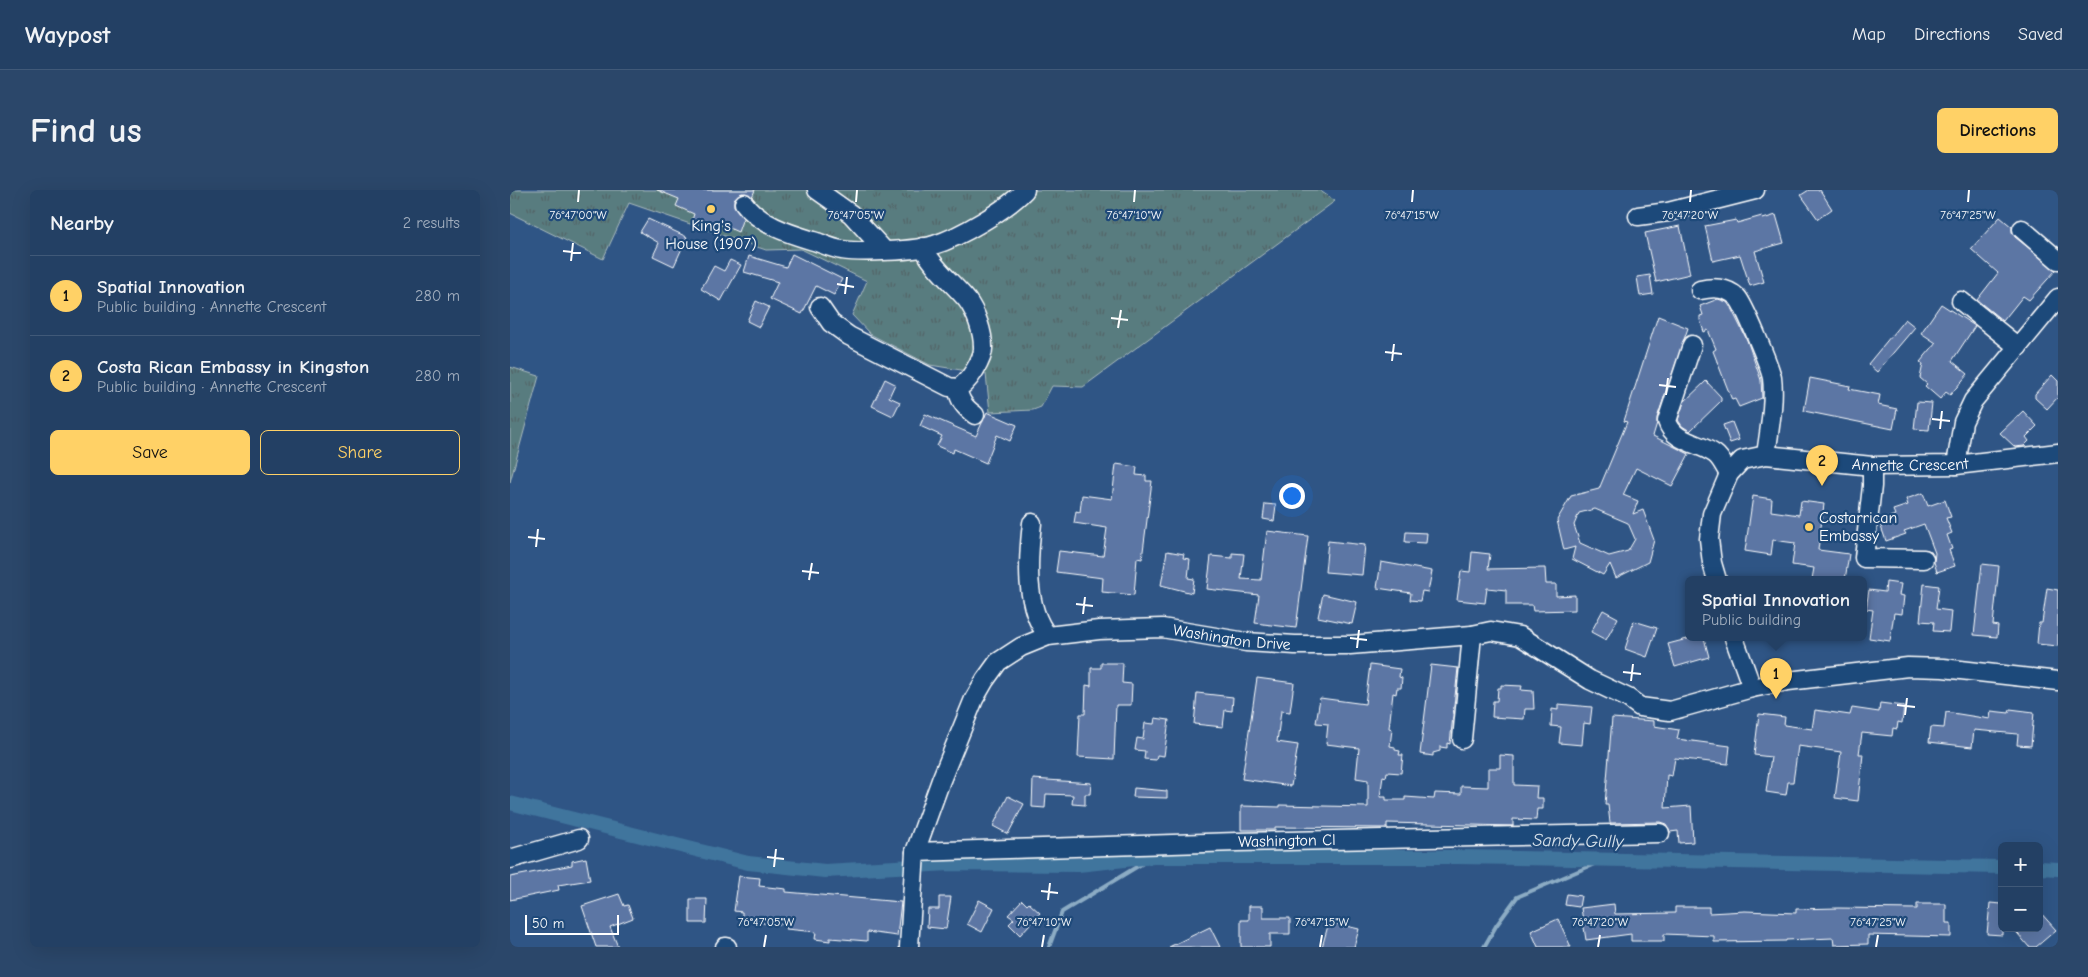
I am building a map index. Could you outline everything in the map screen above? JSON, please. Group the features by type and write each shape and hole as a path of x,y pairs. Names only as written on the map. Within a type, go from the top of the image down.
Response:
{"street":[{"path":"817,190 851,214 884,250"},
{"path":"744,203 759,217 781,231 842,250 884,250 933,246 967,230 996,212 1025,190"},
{"path":"1638,216 1677,210 1755,190"},
{"path":"2022,229 2058,260"},
{"path":"820,307 831,323 849,336 949,387 957,388 964,384 973,373 984,348 979,324 968,301 930,262 923,247"},
{"path":"1700,290 1712,287 1725,290 1737,297 1757,337 1772,378 1771,415 1766,455"},
{"path":"1956,465 1962,422 1967,411 2058,298"},
{"path":"1962,301 2018,347"},
{"path":"1692,345 1667,421 1670,430 1676,436 1716,454 1729,474"},
{"path":"957,388 960,401 966,409 975,415"},
{"name":"Annette Crescent","path":"1716,576 1709,539 1712,514 1729,474 1742,460 1766,455 1872,466 1956,465 2058,453"},
{"path":"1872,466 1872,486 1864,558 1924,559"},
{"path":"1032,523 1030,552 1034,607 1040,627 1048,636"},
{"name":"Washington Drive","path":"909,947 915,852 941,780 974,699 998,662 1036,640 1048,636 1099,630 1162,628 1246,642 1332,645 1472,635 1491,631 1520,636 1590,680 1628,698 1640,707 1670,711 1694,706 1752,688"},
{"path":"1462,739 1472,635"},
{"path":"1735,641 1752,688 1788,681 1908,667 1943,668 2058,681"},
{"name":"Washington Cl","path":"915,852 1237,842 1660,833"},
{"path":"510,859 579,839"}],"green space":[{"path":"510,190 1319,190 1335,201 1083,387 1052,386 1041,407 1033,410 990,412 986,374 930,365 870,334 852,315 867,281 801,249 766,250 629,203 603,259 510,213"},
{"path":"510,367 539,376 510,482"}],"building":[{"name":"King's House (1907)","path":"657,190 755,190 752,197 742,193 734,199 734,206 743,218 738,232 720,224 717,231 692,220 694,214 676,206 679,199"},
{"path":"1809,190 1820,190 1832,209 1818,219 1801,195"},
{"path":"1776,215 1784,243 1755,251 1764,282 1750,286 1740,255 1713,261 1705,226 1736,220 1737,223 1762,216 1763,219"},
{"path":"2000,217 2012,227 2015,237 2056,270 2029,300 2023,296 2003,321 1977,300 1998,273 1971,249"},
{"path":"648,219 687,237 674,266 653,256 659,243 640,232"},
{"path":"1680,226 1690,274 1656,282 1645,233"},
{"path":"792,254 842,279 834,295 816,286 802,314 770,299 778,282 744,272 749,256 786,267"},
{"path":"730,260 741,265 721,301 701,289 714,266 724,271"},
{"path":"1650,275 1653,294 1640,296 1637,277"},
{"path":"1718,299 1727,302 1731,308 1747,340 1761,380 1762,398 1739,407 1735,399 1732,400 1713,351 1716,349 1708,330 1704,332 1700,320 1700,316 1703,315 1700,306"},
{"path":"756,301 769,307 759,327 747,321"},
{"path":"1941,304 1975,326 1952,361 1968,374 1950,395 1946,392 1940,399 1925,386 1927,384 1920,378 1923,364 1920,362 1936,343 1921,333"},
{"path":"1658,316 1688,328 1657,418 1653,436 1689,454 1672,486 1636,468 1623,495 1638,501 1633,514 1643,510 1654,540 1648,562 1616,578 1610,564 1603,575 1572,559 1575,547 1564,550 1557,520 1571,496 1599,489 1627,422 1624,421","holes":["1595,509 1628,523 1635,539 1628,551 1609,556 1580,543 1574,525 1579,513"]},
{"path":"1905,319 1915,327 1877,372 1868,364"},
{"path":"2052,375 2058,381 2058,397 2047,409 2035,398 2035,394"},
{"path":"1810,378 1850,386 1849,389 1880,395 1878,405 1897,409 1893,429 1804,411"},
{"path":"885,379 895,384 889,397 900,402 893,416 872,406"},
{"path":"1706,381 1721,397 1721,401 1690,431 1682,426 1678,420 1684,402"},
{"path":"1917,402 1932,403 1929,430 1914,429"},
{"path":"2023,411 2037,426 2026,437 2029,441 2024,446 2015,447 2000,433"},
{"path":"987,412 1017,425 1010,441 997,435 986,463 954,449 953,453 937,446 942,436 920,426 925,414 976,436"},
{"path":"1732,422 1739,440 1730,443 1723,425"},
{"path":"1116,464 1137,467 1136,475 1146,476 1146,481 1152,481 1142,559 1137,558 1134,595 1102,592 1103,578 1056,572 1059,551 1103,556 1107,528 1074,523 1076,511 1080,512 1082,495 1112,499"},
{"path":"1923,493 1928,506 1945,500 1951,517 1946,518 1952,533 1947,535 1952,549 1949,550 1955,566 1937,572 1934,562 1935,553 1924,524 1904,531 1906,534 1886,541 1879,521 1895,515 1893,510 1908,505 1906,499"},
{"path":"1753,496 1772,499 1771,511 1799,515 1801,501 1824,504 1818,550 1849,554 1846,576 1813,576 1814,568 1792,565 1795,543 1773,540 1771,555 1745,551"},
{"path":"1265,504 1276,505 1274,521 1263,519"},
{"path":"1267,531 1308,536 1296,628 1255,623 1259,595 1207,589 1211,556 1232,558 1232,553 1244,554 1241,579 1261,580"},
{"path":"1406,532 1427,533 1426,543 1405,542"},
{"path":"1328,541 1365,545 1362,575 1325,572"},
{"path":"1167,551 1184,554 1183,558 1190,559 1188,578 1194,579 1192,593 1161,585"},
{"path":"1472,552 1490,554 1488,569 1545,568 1546,584 1556,584 1556,596 1575,595 1575,610 1533,611 1532,605 1506,605 1506,590 1487,588 1485,603 1457,600 1461,571 1470,572"},
{"path":"1381,562 1432,571 1428,592 1422,591 1420,601 1410,600 1411,593 1377,588"},
{"path":"1982,564 1999,566 1993,625 1998,626 1997,637 1974,635"},
{"path":"1886,582 1901,584 1899,595 1904,596 1902,614 1894,613 1890,641 1869,638 1873,610 1867,609 1869,590 1885,592"},
{"path":"1924,584 1939,586 1936,609 1951,611 1949,632 1933,631 1934,622 1920,621"},
{"path":"2047,588 2058,590 2058,646 2037,644 2039,623 2042,623"},
{"path":"1323,594 1357,602 1352,624 1318,617"},
{"path":"1603,610 1618,618 1606,640 1591,632"},
{"path":"1634,621 1657,628 1647,657 1625,649"},
{"path":"1685,640 1705,641 1709,657 1675,667 1668,644"},
{"path":"1101,663 1123,663 1122,683 1132,684 1131,705 1116,705 1114,759 1078,757 1080,714 1085,714 1086,685 1091,686 1091,668 1101,668"},
{"path":"1370,665 1400,669 1399,677 1402,678 1401,688 1397,688 1396,694 1393,693 1389,728 1392,729 1390,746 1400,751 1399,755 1403,755 1401,773 1387,772 1386,777 1383,776 1380,797 1386,797 1386,800 1405,800 1405,797 1434,799 1435,793 1461,794 1461,786 1488,787 1488,768 1500,768 1500,755 1514,756 1514,785 1537,786 1536,798 1543,798 1543,809 1537,809 1536,820 1513,819 1513,826 1387,823 1387,828 1275,827 1275,830 1241,830 1241,806 1368,807 1368,780 1356,778 1359,748 1326,744 1328,724 1316,723 1320,698 1365,704"},
{"path":"1431,665 1458,668 1450,744 1447,743 1447,748 1440,747 1440,751 1433,753 1433,756 1420,754"},
{"path":"1257,678 1294,683 1290,712 1281,711 1277,742 1298,745 1291,786 1242,779"},
{"path":"1501,685 1522,686 1521,690 1533,691 1534,709 1525,709 1524,719 1492,717 1493,701 1497,701 1498,688 1501,688"},
{"path":"1197,693 1233,697 1232,711 1225,710 1223,727 1194,724"},
{"path":"1880,703 1904,706 1902,723 1898,722 1897,729 1893,728 1892,736 1862,733 1859,754 1863,754 1858,801 1835,798 1841,752 1798,746 1793,782 1788,782 1786,795 1766,792 1771,757 1754,755 1759,714 1785,717 1784,725 1812,729 1815,710 1850,715 1852,708 1879,712"},
{"path":"1558,704 1592,707 1590,724 1584,723 1582,745 1559,743 1561,727 1551,726 1552,709 1558,710"},
{"path":"2010,709 2034,712 2031,746 2017,745 2018,734 1974,730 1972,747 1929,742 1931,727 1944,728 1946,712 1990,719 1991,711 2009,713"},
{"path":"1155,718 1169,720 1164,756 1157,755 1156,760 1144,759 1145,751 1135,750 1137,738 1143,739 1145,723 1154,724"},
{"path":"1612,718 1654,721 1654,726 1679,730 1677,739 1730,746 1728,764 1675,758 1672,776 1667,775 1665,808 1691,806 1693,842 1679,843 1678,831 1670,832 1666,824 1660,822 1610,823 1608,805 1605,805"},
{"path":"1033,779 1091,783 1090,794 1085,794 1085,805 1072,804 1073,795 1046,794 1045,808 1032,807"},
{"path":"1134,788 1167,791 1167,798 1133,797"},
{"path":"1008,796 1024,804 1008,834 993,826"},
{"path":"586,858 590,880 558,885 559,890 510,900 510,877 572,865 572,861"},
{"path":"739,876 760,878 759,886 786,889 786,892 901,902 897,936 867,932 867,941 830,938 830,941 815,939 816,932 786,929 787,925 762,923 762,920 742,918 742,912 734,911"},
{"path":"619,894 624,906 628,905 633,918 610,927 618,947 596,947 582,906"},
{"path":"1567,894 1581,896 1579,907 1565,905"},
{"path":"939,897 951,897 946,929 927,927 928,909 939,909"},
{"path":"690,899 707,899 706,923 690,923"},
{"path":"979,900 994,908 982,932 967,924"},
{"path":"1022,900 1027,905 1029,903 1040,913 1020,935 1009,924 1014,919 1008,915"},
{"path":"1990,903 1998,904 1998,932 2002,932 2002,935 1987,934"},
{"path":"1614,904 1615,914 1675,913 1675,907 1709,907 1709,913 1745,911 1796,913 1796,909 1917,909 1917,904 1946,904 1946,923 1951,923 1951,937 1868,935 1868,944 1834,945 1833,938 1714,942 1714,936 1664,934 1664,941 1631,941 1631,934 1586,940 1581,908"},
{"path":"1249,906 1263,906 1263,918 1290,918 1290,934 1270,934 1270,947 1241,947 1241,920 1249,920"},
{"path":"2043,915 2056,930 2036,947 2029,947 2016,932 2043,932"},
{"path":"1558,919 1571,947 1538,947 1531,931"},
{"path":"1329,922 1359,929 1354,947 1322,947"},
{"path":"1210,927 1220,947 1169,947"}],"waterway":[{"name":"Sandy Gully","path":"510,803 748,863 825,871 949,864 1078,865 1153,857 1458,857 1998,867"},
{"path":"1049,947 1062,912 1153,857"},
{"path":"1484,947 1496,926 1517,897 1604,860"},
{"name":"Sandy Gully","path":"2043,868 2058,869"}],"place":[{"name":"King's House (1907)","path":"711,209"},
{"name":"Costa Rican Embassy in Kingston","path":"1822,486"},
{"name":"Costarrican Embassy","path":"1809,527"},
{"name":"Spatial Innovation","path":"1776,699"}]}
